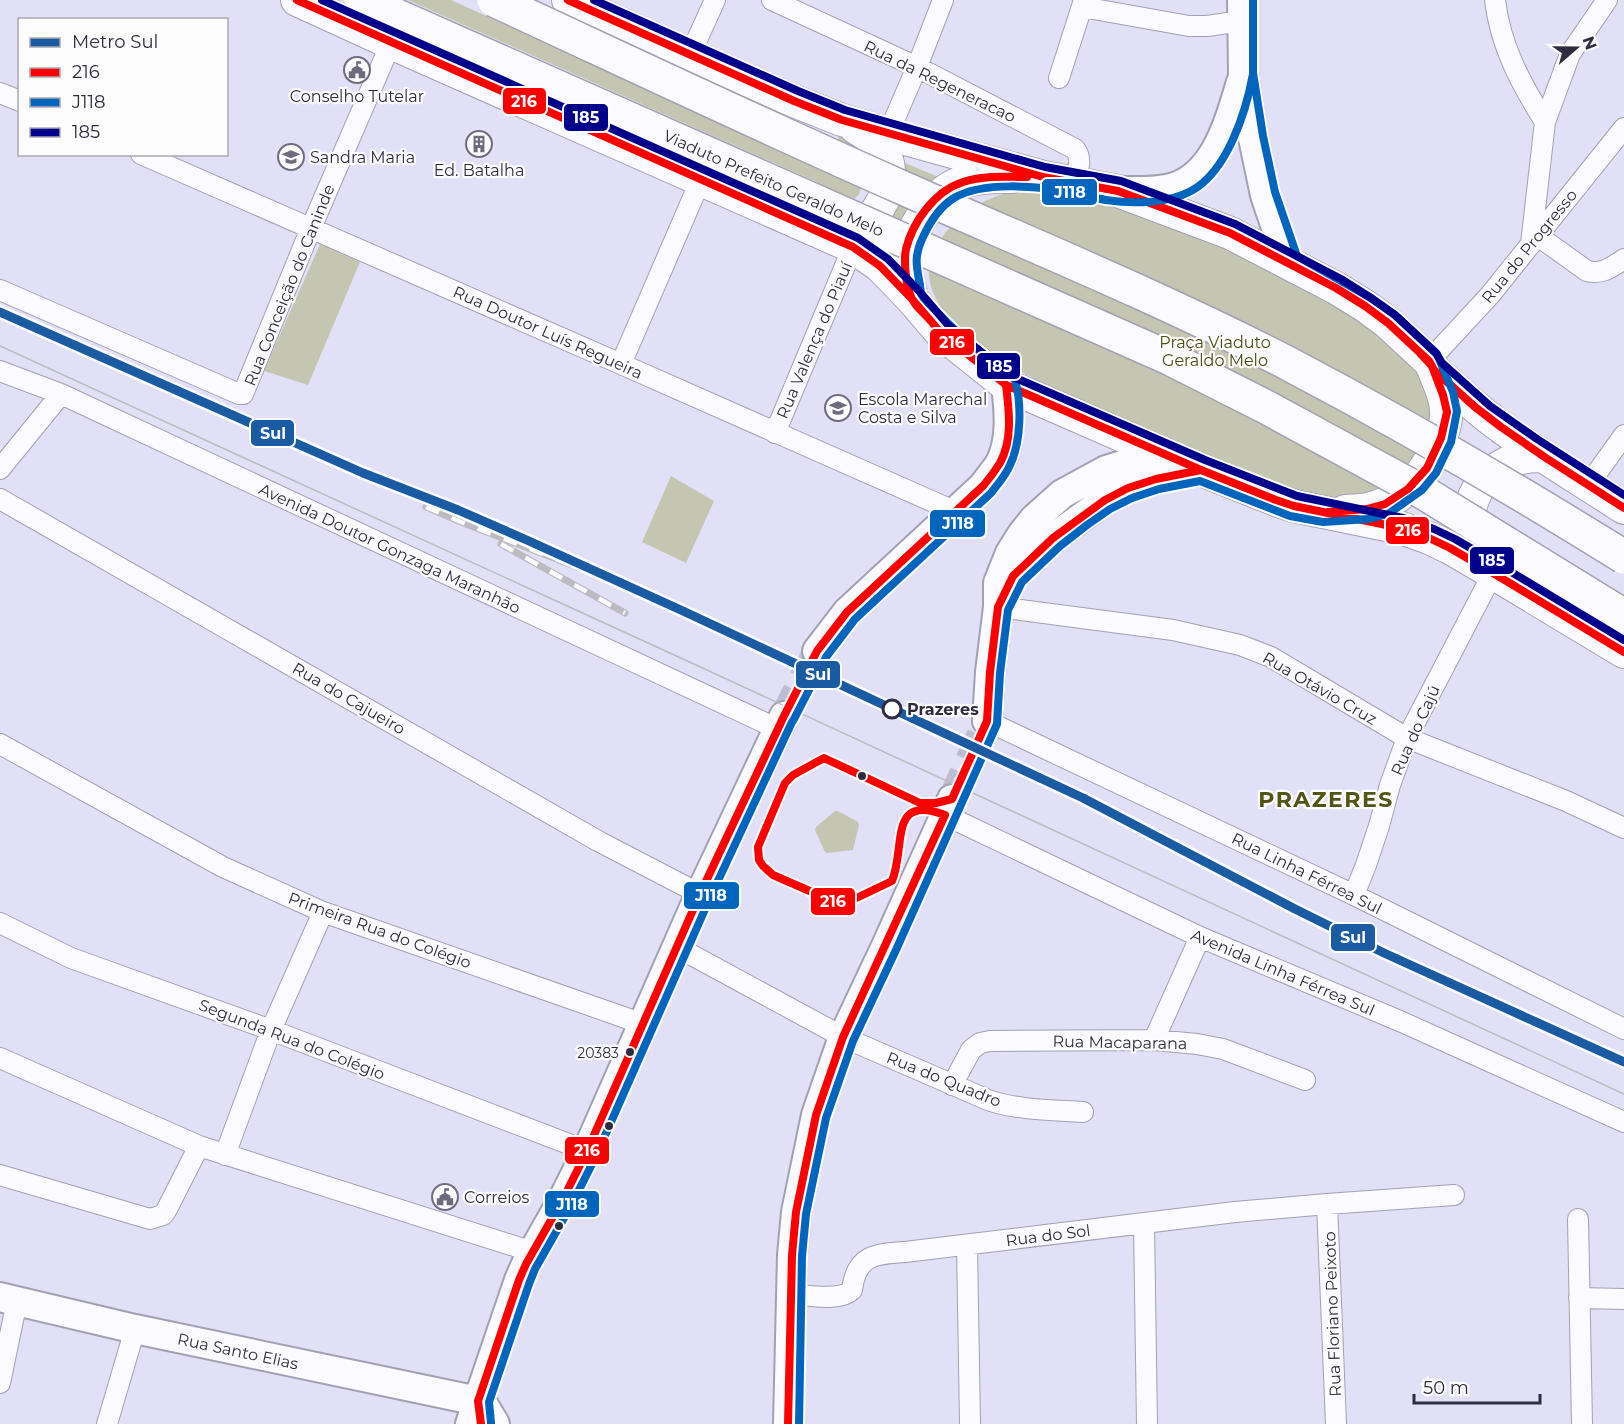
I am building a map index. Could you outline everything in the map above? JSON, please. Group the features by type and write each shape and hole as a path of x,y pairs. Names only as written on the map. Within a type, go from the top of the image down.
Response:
{"highway":[{"name":"Viaduto Prefeito Geraldo Melo","path":"361,0 1169,358 1266,407 1426,494 1624,616"},
{"path":"494,0 901,187 1187,314 1287,363 1379,412 1624,556"}],"main road":[{"path":"297,0 854,247 880,266 941,333 1006,385 1276,500 1294,506 1401,528 1450,548 1624,652"},
{"path":"568,0 843,120 1043,177 1118,191 1230,233 1288,262 1365,306 1388,323 1431,366 1499,426 1541,456 1624,508"},
{"path":"1242,10 1243,74 1253,138 1265,195 1288,262"},
{"path":"1118,191 1166,189 1190,181 1197,175 1209,162 1224,132 1243,74"},
{"path":"811,227 842,229 856,226 869,219 877,210 885,192 889,174 884,154 866,134 843,120"},
{"path":"912,299 905,268 905,251 927,208 939,195 955,185 986,177 1043,177"},
{"path":"1325,512 1367,509 1385,504 1408,489 1427,468 1441,438 1447,412 1443,395 1431,366"},
{"path":"817,651 847,612 983,486 999,464 1004,454 1008,431 1006,385"},
{"path":"987,721 998,608 998,583 1010,553 1034,519 1062,494 1106,470 1167,454"},
{"path":"1486,569 1470,536 1471,507 1477,490 1488,476 1503,464 1529,456 1541,456"},
{"path":"998,608 1013,576 1029,559 1053,538 1097,506 1128,488 1156,479 1202,470"},
{"path":"476,1416 519,1280 586,1151 700,894 781,722"},
{"path":"788,1424 795,1223 816,1115 843,1037 948,807"},
{"name":"Rua Santo Elias","path":"9,1299 476,1416"},
{"path":"476,1416 483,1404 495,1424"}],"street":[{"name":"Rua da Regeneracao","path":"772,0 917,67 1075,149 1078,152 1079,168 1074,182"},
{"path":"1495,0 1509,57 1545,122"},
{"path":"1607,0 1570,54 1545,122 1534,240 1594,273 1601,273 1624,259"},
{"path":"690,55 712,1"},
{"path":"888,134 917,67 941,1"},
{"path":"1059,78 1083,4 1189,26 1207,26 1242,10"},
{"name":"Rua Conceição do Caninde","path":"0,290 239,394 243,393 391,43"},
{"path":"0,93 18,100"},
{"name":"Rua do Progresso","path":"1431,366 1624,128"},
{"name":"Rua Doutor Luís Regueira","path":"146,156 954,511"},
{"path":"621,364 701,180"},
{"name":"Rua Valença do Piauí","path":"775,433 854,247"},
{"name":"Avenida Doutor Gonzaga Maranhão","path":"0,371 61,394 781,722"},
{"path":"0,388 21,380"},
{"path":"0,469 61,394"},
{"path":"1589,484 1624,435"},
{"name":"Rua do Cajueiro","path":"0,499 598,840 700,894"},
{"name":"Rua do Cajú","path":"1354,895 1407,738 1486,569"},
{"name":"Rua Otávio Cruz","path":"998,608 1173,630 1240,645 1271,657 1407,738 1566,801 1624,828"},
{"name":"Rua Linha Férrea Sul","path":"987,721 1354,895 1624,1029"},
{"name":"Primeira Rua do Colégio","path":"0,744 223,867 323,912 643,1023"},
{"name":"Avenida Linha Férrea Sul","path":"948,807 1200,937 1402,1022 1624,1122"},
{"path":"225,1155 270,1030 323,912"},
{"name":"Segunda Rua do Colégio","path":"0,923 71,958 270,1030 586,1151"},
{"path":"1154,1040 1200,937"},
{"path":"677,947 843,1037"},
{"name":"Rua do Quadro","path":"843,1037 996,1103 1083,1112"},
{"name":"Rua Macaparana","path":"952,1085 968,1054 980,1043 990,1041 1154,1040 1197,1044 1223,1050 1305,1080"},
{"path":"0,1058 199,1146 533,1252"},
{"path":"0,1175 150,1220 163,1215 166,1211 199,1146"},
{"name":"Rua do Sol","path":"791,1294 842,1296 852,1290 855,1273 859,1268 876,1255 1245,1211 1454,1195"},
{"name":"Rua Floriano Peixoto","path":"1327,1204 1336,1424"},
{"path":"1578,1219 1582,1424"},
{"path":"1144,1224 1147,1424"},
{"path":"967,1245 970,1424"},
{"path":"1579,1298 1624,1299"},
{"path":"0,1383 9,1299"},
{"path":"107,1424 135,1329"}],"green space":[{"path":"408,0 451,0 823,169 840,135 863,153 867,167 859,194 845,209 802,214 817,182"},
{"path":"905,163 941,178 898,272 861,245 903,181"},
{"name":"Praça Viaduto Geraldo Melo","path":"1031,189 1075,189 1237,250 1385,327 1440,395 1409,480 1351,501 1294,495 1052,388 978,344 945,313 934,295 929,277 931,260 945,233 978,205 996,196"},
{"path":"320,244 360,262 308,385 264,371"},
{"path":"671,476 714,501 686,563 642,542"},
{"path":"835,811 858,822 853,850 825,852 815,830"}],"tunnel":[{"path":"784,716 817,651"},
{"path":"952,799 987,721"}],"tram line":[{"path":"0,346 1624,1094"}],"railway":[{"path":"426,507 636,590"},
{"path":"501,544 625,613"}],"metro line":[{"name":"Sul","path":"0,312 363,473 529,541 683,611 1083,798 1384,953 1624,1062"}],"transit line":[{"name":"216","path":"297,0 853,247 880,266 941,333 1006,385 1276,500 1294,506 1401,528 1429,538 1493,573 1624,652"},
{"name":"185","path":"322,0 858,238 888,259 948,325 1011,376 1205,460 1297,496 1403,518 1434,529 1498,564 1624,640"},
{"name":"216","path":"568,0 794,101 842,120 1043,177 1118,191 1230,233 1336,288 1365,306 1388,323 1429,361 1434,370 1475,407 1546,458 1624,508"},
{"name":"185","path":"594,0 845,110 1045,167 1121,181 1235,224 1341,279 1371,298 1395,315 1436,353 1442,363 1490,406 1624,495"},
{"name":"J118","path":"799,1424 802,1256 806,1214 826,1118 853,1041 997,724 1000,673 1008,610 1022,582 1060,546 1110,509 1132,498 1159,489 1200,481 1290,516 1323,522 1369,519 1388,514 1422,490 1436,473 1451,442 1457,411 1453,392 1437,354 1395,315 1371,298 1297,256 1275,192 1263,136 1253,73 1253,0"},
{"name":"J118","path":"793,721 826,657 855,619 991,493 1014,456 1019,423 1019,400 1015,380 961,335 921,294 917,255 923,237 936,215 954,198 979,189 995,187 1042,188 1127,202 1160,201 1191,191 1204,182 1225,156 1240,123 1253,74"},
{"name":"216","path":"930,320 912,299 906,274 906,249 920,218 943,192 963,182 987,177 1027,177"},
{"name":"216","path":"1328,512 1367,509 1385,504 1408,489 1427,468 1441,438 1447,412 1432,366 1420,353"},
{"name":"216","path":"481,1424 478,1401 519,1280 587,1151 700,894 784,716 817,651 847,612 983,486 996,469 1007,445 1009,415 1006,385"},
{"name":"216","path":"788,1424 792,1255 796,1212 816,1115 843,1037 945,815 927,810 915,811 907,817 902,827 892,881 848,902 837,903 773,875 759,860 758,847 785,783 793,775 824,758 920,803 936,803 952,799 987,721 998,607 1013,576 1053,538 1105,500 1128,488 1156,479 1201,470"},
{"name":"J118","path":"491,1423 489,1402 535,1269 596,1156 710,898 792,722"}],"place":[{"name":"Conselho Tutelar","path":"357,70"},
{"name":"Ed. Batalha","path":"479,144"},
{"name":"Sandra Maria","path":"291,157"},
{"name":"Escola Marechal Costa e Silva","path":"838,408"},
{"name":"Prazeres","path":"892,709"},
{"name":"20383","path":"630,1052"},
{"name":"Correios","path":"445,1197"}],"district":[{"name":"PRAZERES","path":"1326,799"}]}
